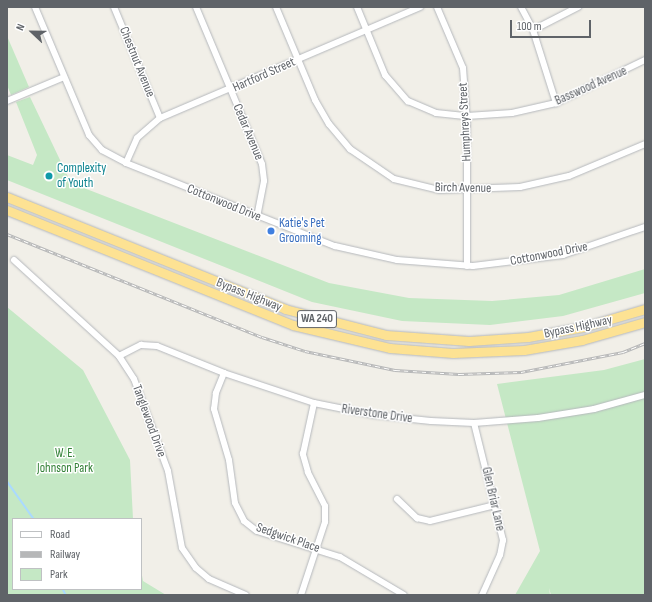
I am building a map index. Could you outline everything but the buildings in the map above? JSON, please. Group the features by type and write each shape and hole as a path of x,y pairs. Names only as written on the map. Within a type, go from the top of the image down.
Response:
{"highway":[{"name":"Bypass Highway","path":"7,197 285,309 386,335 468,341 521,337 583,328 645,309"},
{"name":"Bypass Highway","path":"7,210 293,325 390,348 453,353 524,350 582,340 645,322"}],"street":[{"name":"Cottonwood Drive","path":"35,7 64,77 95,143 109,156 335,246 397,260 467,266 562,255 645,227"},
{"name":"Chestnut Avenue","path":"114,7 160,118"},
{"name":"Cedar Avenue","path":"196,7 262,164 264,181 257,216"},
{"name":"Birch Avenue","path":"276,7 298,60 325,118 350,149 394,179 439,190 520,187 569,176 645,144"},
{"name":"Basswood Avenue","path":"357,7 385,75 408,101 436,113 467,116 512,112 556,103 645,60"},
{"name":"Hartford Street","path":"126,163 137,138 160,118 230,90 420,7"},
{"name":"Humphreys Street","path":"437,7 463,68 467,116 467,266"},
{"path":"521,7 533,30 556,103"},
{"path":"533,30 578,7"},
{"path":"7,101 64,77"},
{"name":"Tanglewood Drive","path":"14,260 119,356 134,379 168,471 182,548 196,568 209,579 246,595"},
{"name":"Riverstone Drive","path":"119,356 141,345 157,346 224,373 314,403 374,415 474,423 538,418 594,409 645,395"},
{"name":"Sedgwick Place","path":"224,373 216,393 214,409 229,460 235,503 244,521 257,531 316,548 340,557 404,595"},
{"path":"301,595 325,522 325,506 308,472 303,454 314,403"},
{"name":"Glen Briar Lane","path":"474,423 495,505 502,540 500,555 482,595"},
{"path":"397,499 417,518 430,521 495,505"}],"green space":[{"path":"7,36 29,87 11,95 7,85"},
{"path":"30,97 71,183 329,283 409,298 492,301 559,295 645,269 645,293 563,316 490,325 402,321 312,302 7,180 7,155 33,165 37,155 16,102"},
{"name":"W. E. Johnson Park","path":"7,307 83,370 130,460 133,518 12,518 12,590 142,590 142,576 143,581 166,595 7,595"},
{"path":"645,359 645,595 551,595 549,588 550,595 515,595 540,551 497,384 604,370"}],"waterway":[{"path":"7,481 33,518"},
{"path":"64,590 66,595"}],"railway":[{"path":"7,234 262,337 305,351 395,370 459,374 521,372 623,352 645,343"}],"place":[{"name":"Complexity of Youth","path":"49,176"},
{"name":"Katie's Pet Grooming","path":"271,231"}]}
